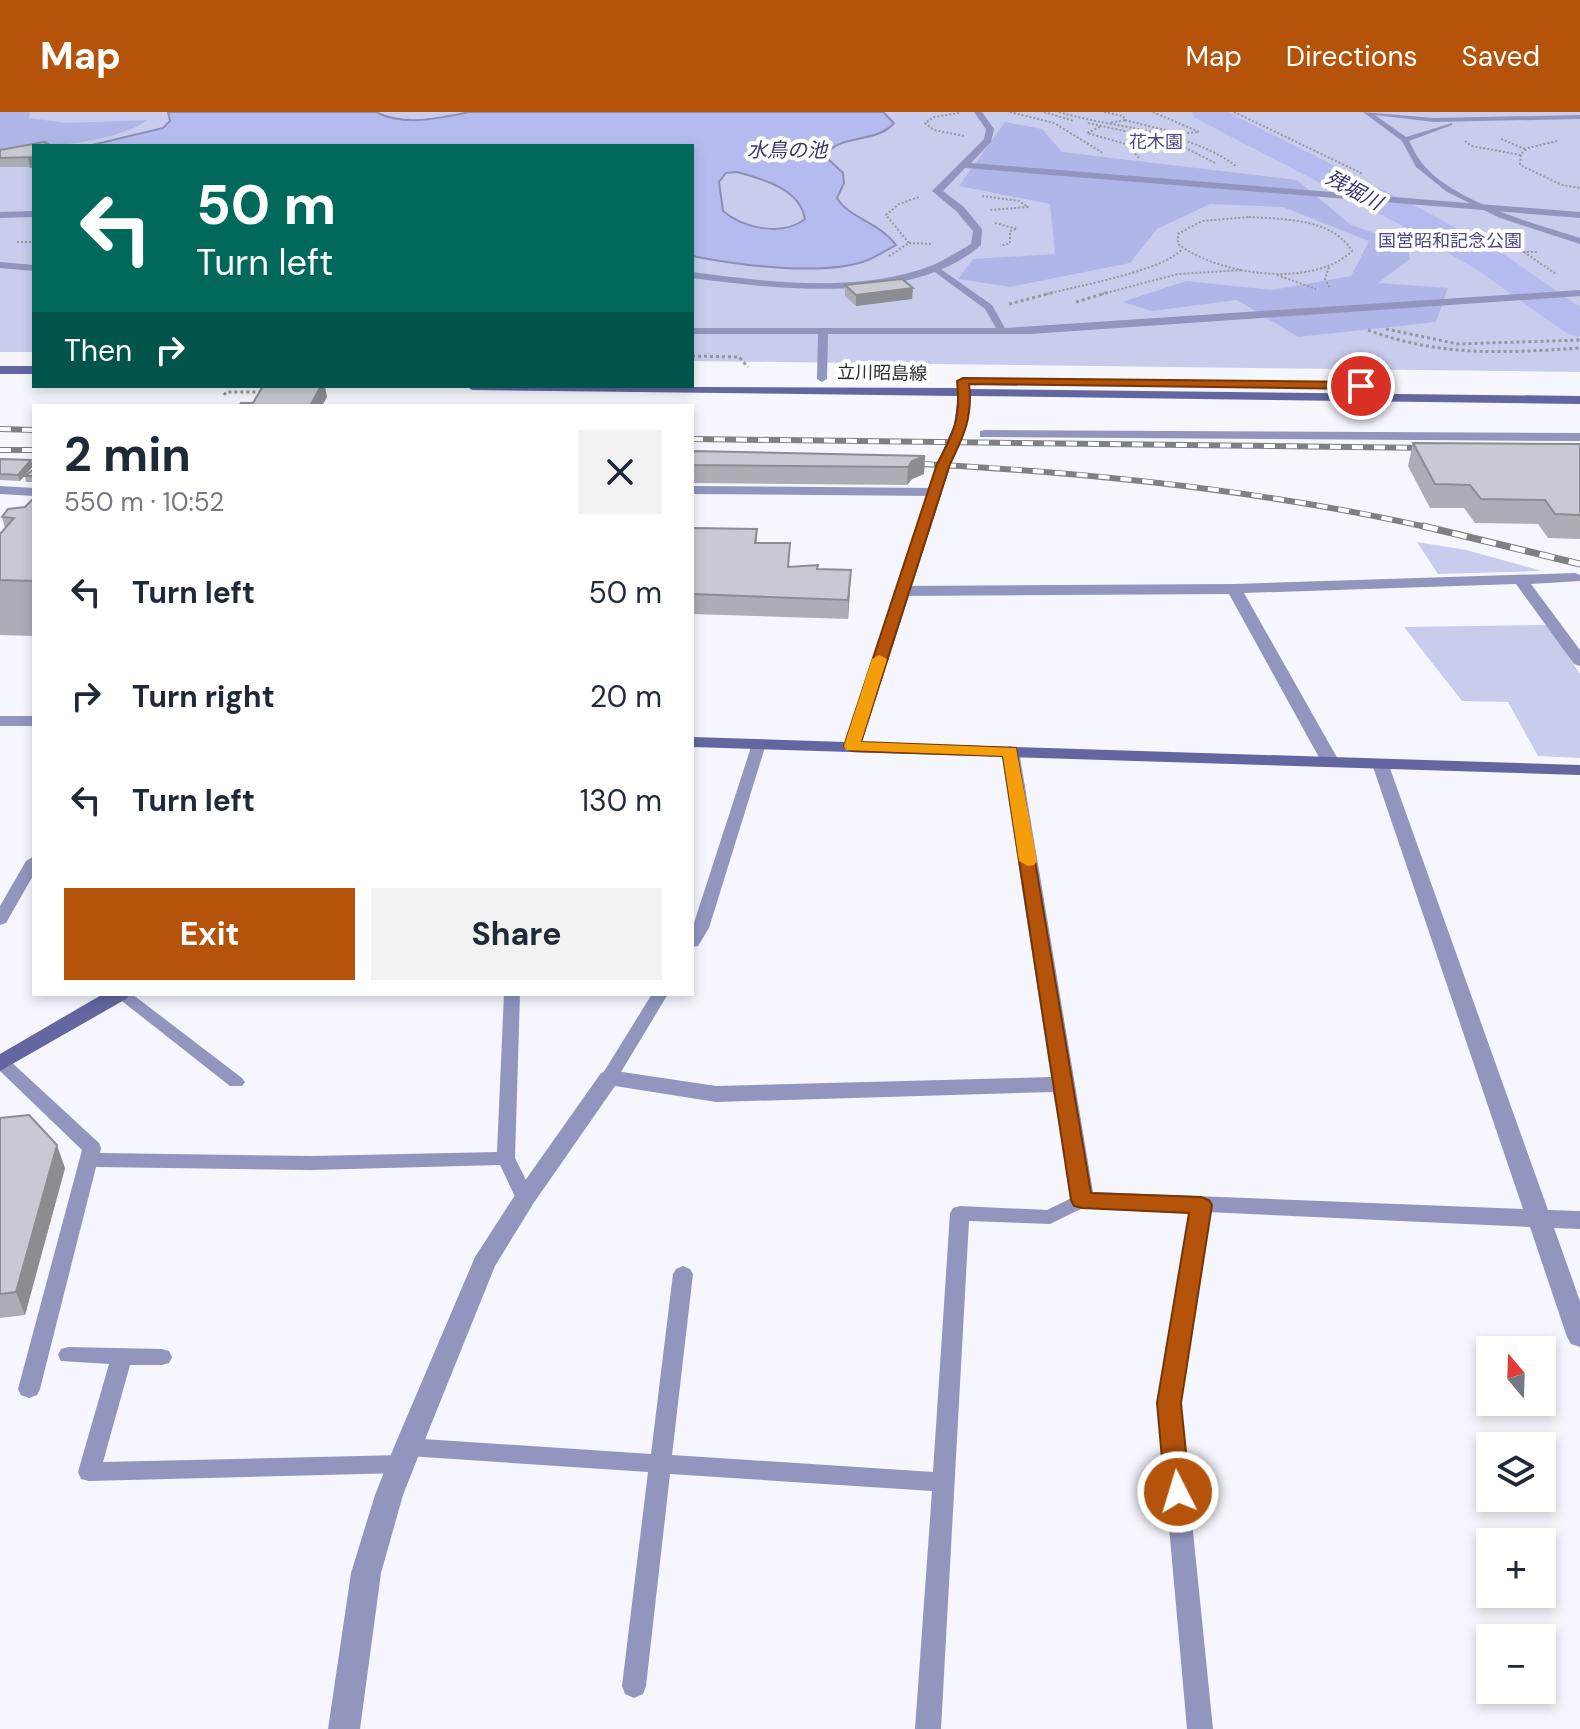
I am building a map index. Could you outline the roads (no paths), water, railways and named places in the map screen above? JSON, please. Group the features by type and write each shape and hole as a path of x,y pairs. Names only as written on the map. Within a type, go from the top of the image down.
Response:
{"main road":[{"path":"0,370 32,370"},
{"name":"立川昭島線","path":"694,377 822,379 964,387 1580,400"},
{"path":"0,380 32,381"},
{"name":"立川昭島線","path":"694,386 1580,389"},
{"path":"852,746 934,492 950,448 961,432 966,406 964,387"},
{"path":"694,742 1330,761 1578,774"},
{"path":"1,1063 117,996"}],"street":[{"path":"694,275 816,285 890,279 935,268 976,245 978,231 960,209 937,191 988,140 990,129 978,112"},
{"path":"965,165 1574,214"},
{"path":"0,215 32,214"},
{"path":"985,434 1580,437"},
{"path":"0,490 32,492"},
{"path":"694,490 934,492"},
{"path":"901,591 1234,589 1575,578"},
{"path":"1520,580 1580,661"},
{"path":"1234,589 1330,761"},
{"path":"0,721 32,721"},
{"path":"1010,751 1082,1200 1580,1220"},
{"path":"1381,764 1580,1337"},
{"path":"344,1729 366,1573 404,1456 484,1264 525,1198 609,1078 716,1094 1062,1084"}],"lane":[{"path":"1366,112 1434,120 1580,120"},
{"path":"1366,112 1405,140 1419,165 1450,190 1503,216 1580,241"},
{"path":"1405,140 1451,124 1580,120"},
{"path":"0,265 32,268"},
{"path":"935,268 989,307 1002,331"},
{"path":"694,331 1002,331 1580,293"},
{"path":"822,379 823,331"},
{"path":"694,939 701,928 759,744"},
{"path":"0,920 32,864"},
{"path":"123,996 236,1082"},
{"path":"512,996 506,1158 525,1198"},
{"path":"609,1078 659,996"},
{"path":"1,1063 92,1148 29,1389"},
{"path":"89,1160 311,1163 506,1158"},
{"path":"928,1729 960,1213 1050,1217 1082,1200"},
{"path":"1200,1729 1169,1403 1201,1205"},
{"path":"634,1686 683,1274"},
{"path":"68,1355 162,1357"},
{"path":"122,1357 89,1472 404,1456 660,1464 942,1482"}],"water":[{"name":"水鳥の池","path":"168,112 376,112 410,120 469,112 883,112 894,123 887,130 839,144 825,156 843,173 844,183 837,198 896,245 868,260 829,268 756,266 694,256 694,144 96,144 163,128 170,121","holes":["737,172 769,182 796,200 805,219 785,228 763,228 741,222 723,211 719,182 726,173"]}],"waterway":[{"name":"残堀川","path":"1205,112 1413,218 1492,263 1580,325"}],"railway":[{"path":"0,429 32,430"},
{"path":"694,439 1432,448"},
{"path":"0,450 32,450"},
{"path":"901,463 1034,471 1234,492 1431,528"},
{"path":"1423,526 1580,564"}],"park label":[{"name":"花木園","path":"1156,142"},
{"name":"国営昭和記念公園","path":"1450,241"}]}
